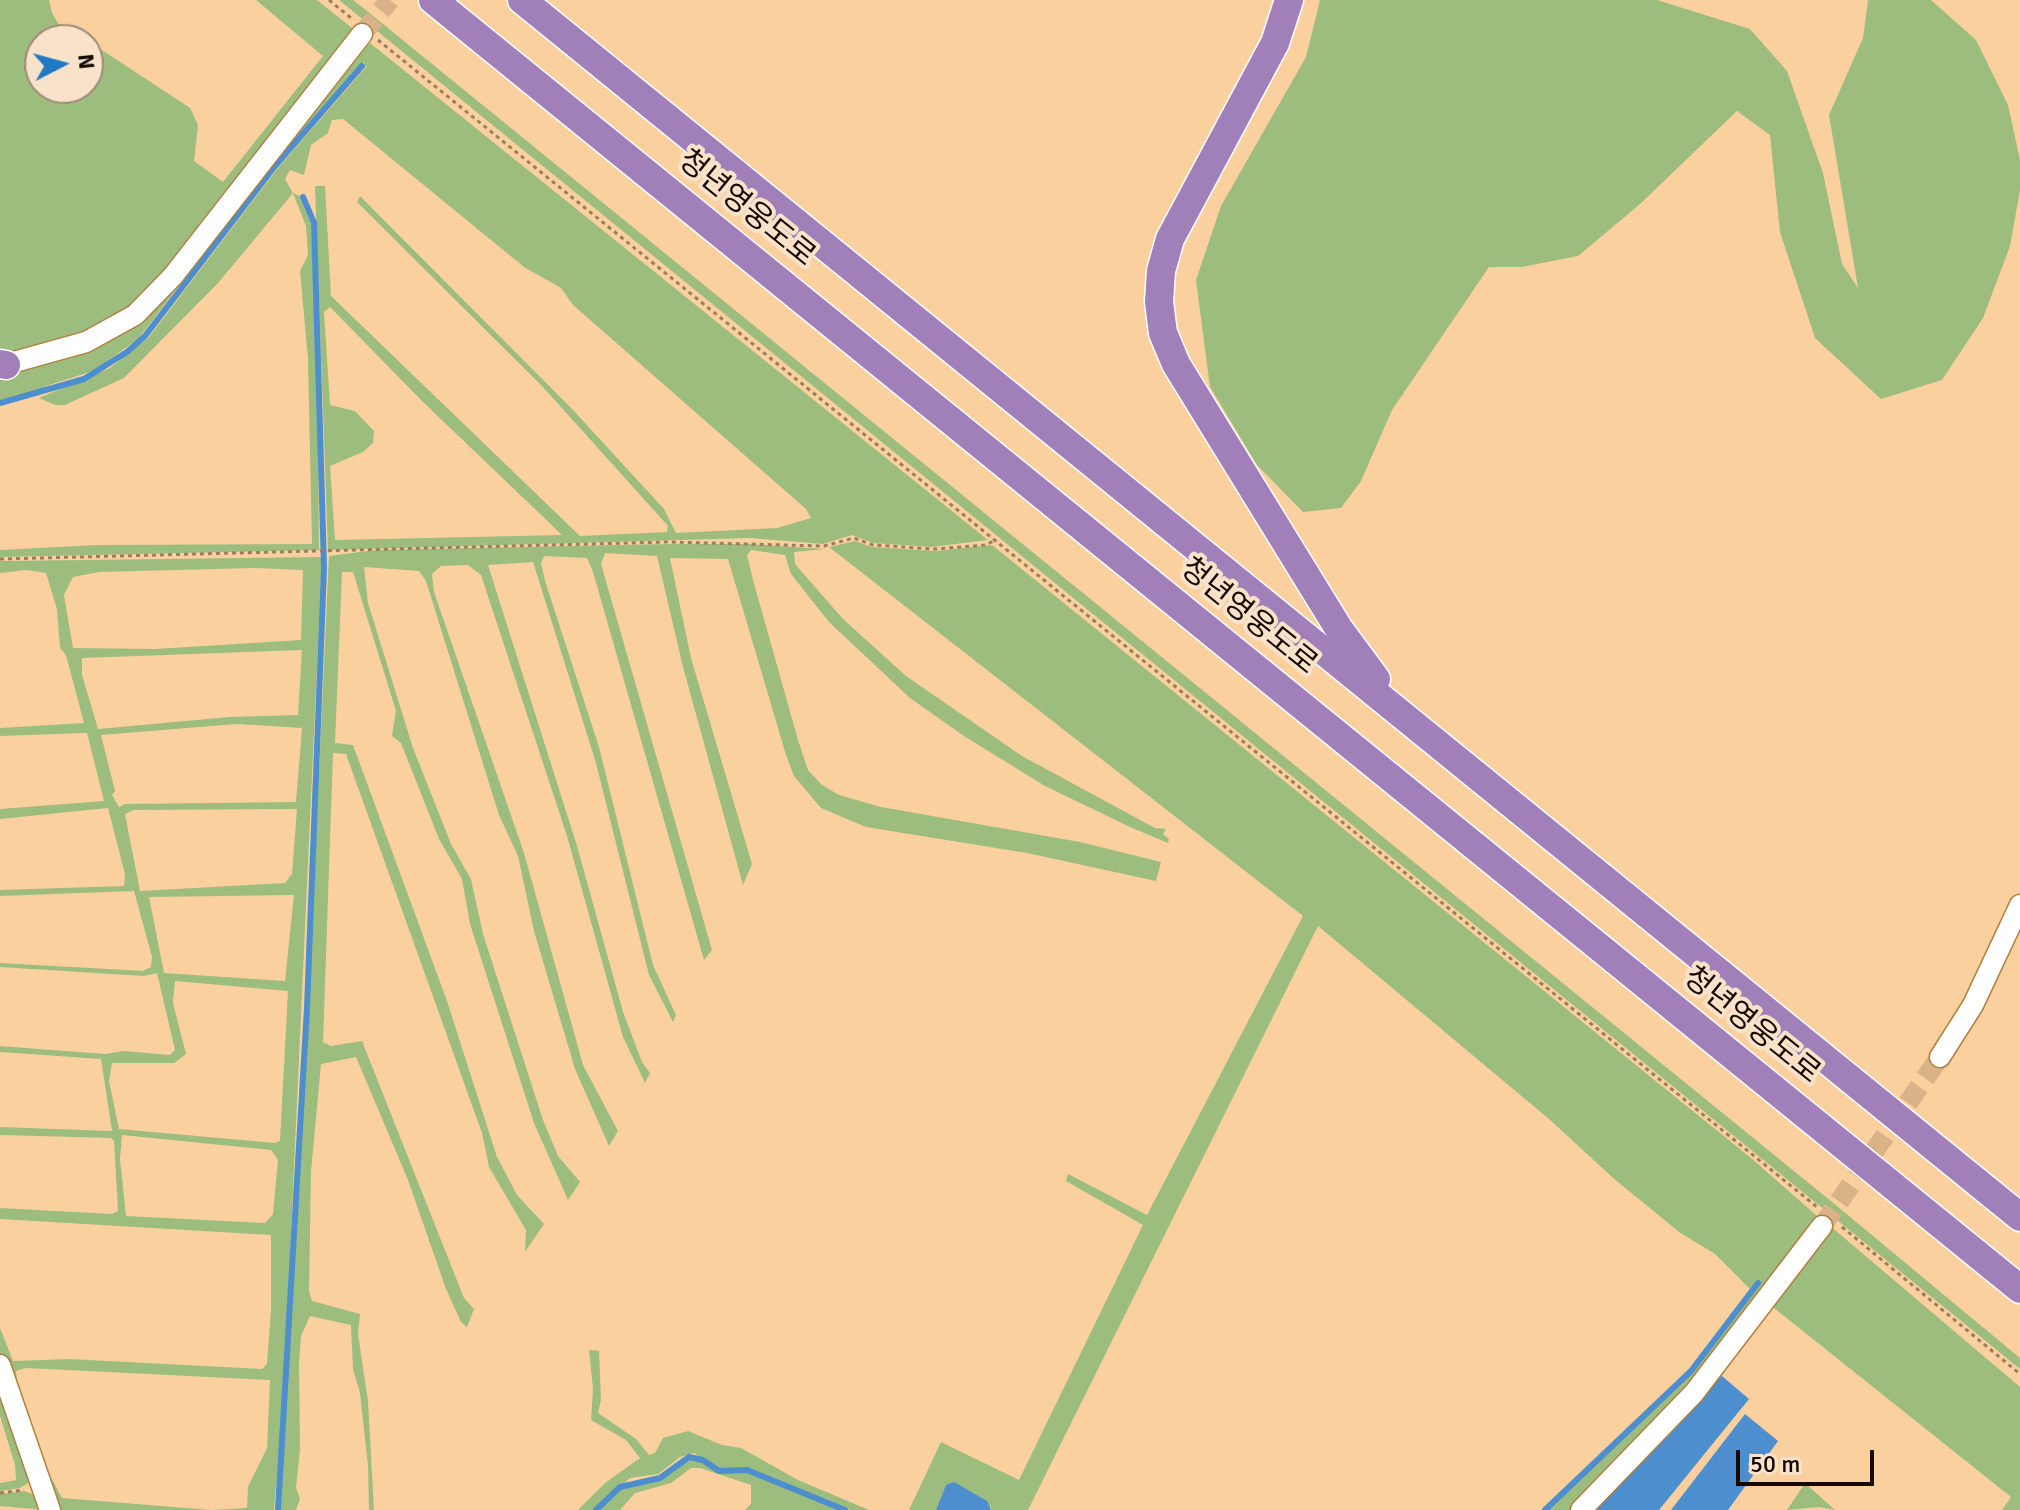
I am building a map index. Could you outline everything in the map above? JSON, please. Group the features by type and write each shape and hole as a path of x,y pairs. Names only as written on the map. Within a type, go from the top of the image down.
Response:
{"highway":[{"name":"청년영웅도로","path":"433,0 2020,1289"},
{"name":"청년영웅도로","path":"522,0 2020,1217"},
{"path":"1289,0 1275,43 1170,239 1161,271 1159,302 1163,333 1176,364 1339,629 1361,661 1418,728"}],"street":[{"path":"2,365 86,342 135,315 173,276 364,30"},
{"path":"1940,1057 1973,1005 2020,905"},
{"path":"1581,1510 1694,1393 1827,1220"},
{"path":"0,1365 50,1510"}],"path":[{"path":"329,0 2020,1374"},
{"path":"0,559 652,543 824,546 854,538 873,545 934,549 986,545 995,540"},
{"path":"0,1493 40,1488"}],"green space":[{"path":"0,0 49,0 59,24 24,24 24,104 104,104 105,52 190,108 198,125 194,161 223,182 323,56 256,0 317,0 357,32 139,303 122,315 69,338 13,352 0,351"},
{"path":"339,0 353,0 367,11 1837,1206 2020,1358 2020,1369"},
{"path":"1320,0 1657,0 1750,29 1787,71 1823,173 1842,264 1858,288 1829,115 1863,38 1868,0 1931,0 1976,40 2008,105 2020,160 2020,190 2010,246 1983,318 1942,380 1881,399 1815,338 1780,232 1770,135 1737,111 1640,204 1578,256 1522,267 1489,267 1392,410 1361,481 1341,508 1303,512 1257,465 1210,387 1196,280 1221,206 1306,57"},
{"path":"370,43 988,540 932,547 873,543 852,535 823,544 750,538 328,550 315,186 325,186 331,296 580,536 667,532 668,526 543,387 357,202 360,196 573,410 664,509 676,533 777,528 811,518 806,509 573,305 561,288 524,267 343,119 332,120 328,133 311,145 304,175 290,170 285,179 293,193 218,283 124,378 65,405 55,405 39,398 110,368 149,337 278,168 366,67 364,62 271,167 138,339 93,371 46,386 33,395 0,402 0,376 89,351 128,331","holes":["330,307 422,401 562,535 335,540 330,466 363,452 373,443 374,431 355,411 330,405 324,312"]},
{"path":"293,193 299,196 311,224 317,334 319,550 0,557 0,550 95,545 312,544 308,359 300,271 308,255 306,226"},
{"path":"855,541 872,547 935,551 992,545 1751,1158 1824,1222 1692,1389 1573,1510 1548,1510 1692,1372 1761,1281 1757,1280 1750,1289 1715,1254 1679,1232 1612,1177 1549,1119 1318,926 1028,1510 991,1510 991,1507 946,1486 936,1510 909,1510 941,1442 1019,1480 1143,1225 1066,1181 1068,1174 1147,1215 1303,916 829,547"},
{"path":"750,544 825,549 794,552 795,564 843,619 906,676 1022,756 1155,828 1166,829 1163,834 1169,839 1168,843 1130,827 1045,786 964,736 910,698 829,622 791,574 785,555 751,550 747,555 753,580 798,740 808,770 822,785 839,795 881,807 1080,842 1161,862 1156,881 1027,853 866,827 821,808 794,776 786,755 728,559 670,558 691,658 752,864 743,885 683,667 657,556 605,553 601,564 712,950 704,960 593,572 587,558 544,556 541,564 546,584 599,747 653,965 676,1015 673,1022 649,975 596,763 533,562 488,565 577,846 623,1012 642,1062 650,1073 645,1083 623,1037 567,836 481,575 468,565 441,566 432,574 434,592 524,853 583,1065 618,1131 609,1146 575,1069 534,931 518,856 499,815 426,581 419,571 364,567 368,603 413,748 451,844 471,879 483,934 543,1120 558,1156 580,1182 568,1200 534,1123 470,924 462,879 439,839 401,743 392,736 396,711 353,572 342,572 335,743 353,745 447,1001 497,1157 517,1195 544,1224 525,1252 526,1230 489,1167 482,1133 346,754 333,753 323,1042 331,1046 362,1041 464,1298 474,1309 467,1327 461,1322 446,1289 408,1180 356,1057 321,1064 311,1172 309,1291 312,1301 360,1314 358,1334 368,1401 374,1510 369,1510 368,1466 360,1393 353,1369 351,1325 310,1316 301,1336 299,1363 300,1449 296,1488 300,1499 296,1510 279,1510 303,1117 329,556 375,550"},
{"path":"322,557 283,1407 274,1510 211,1510 55,1510 0,1357 0,1328 13,1361 69,1359 262,1369 267,1364 271,1310 271,1235 0,1219 0,1208 112,1214 118,1211 114,1141 111,1138 0,1135 0,1127 112,1131 101,1059 0,1052 0,1046 105,1054 124,1051 170,1055 175,1050 157,973 144,976 0,967 0,963 143,971 151,967 152,957 134,891 0,896 0,890 124,886 125,874 108,808 0,819 0,809 104,801 87,733 0,736 0,728 84,723 66,655 60,648 57,609 46,573 27,570 0,573 0,561","holes":["255,568 303,570 301,640 155,649 73,648 64,595 73,577 99,572","302,650 298,715 229,717 98,729 82,675 82,658","237,724 302,728 296,802 125,804 119,807 112,795 115,791 101,735","297,809 292,874 285,883 140,891 125,814 134,810","294,895 285,981 164,973 149,897","175,981 288,991 280,1141 119,1129 109,1081 112,1063 174,1063 186,1054 173,1003","122,1135 271,1150 278,1160 273,1214 265,1223 126,1216 120,1159","25,1368 270,1380 267,1448 248,1487 247,1508 211,1510 62,1498 46,1468 16,1371"]},
{"path":"1829,1225 2020,1387 2020,1510 2002,1510 2011,1497 1769,1304"},
{"path":"589,1350 599,1351 601,1400 598,1413 636,1439 649,1455 655,1453 663,1438 688,1431 722,1445 741,1448 798,1480 869,1510 850,1510 747,1468 720,1469 694,1453 680,1457 658,1474 630,1478 592,1510 578,1510 605,1483 640,1458 626,1440 591,1420 593,1389"},
{"path":"0,1380 30,1475 28,1483 20,1488 0,1491 0,1483 16,1480 15,1465 0,1416"},
{"path":"689,1459 702,1461 718,1473 747,1472 839,1510 745,1510 751,1504 751,1485 700,1468 691,1468 671,1483 635,1493 620,1510 599,1510 621,1489 660,1480"},
{"path":"1805,1483 1835,1510 1819,1507 1787,1510"},
{"path":"24,1491 36,1495 46,1510 0,1506 0,1494"}],"water":[{"path":"1716,1371 1749,1399 1659,1510 1588,1510"},
{"path":"1745,1414 1778,1441 1728,1510 1671,1510"},
{"path":"954,1482 987,1501 991,1510 936,1510 946,1485"}],"waterway":[{"path":"0,403 84,379 127,352 145,336 275,166 362,66"},
{"path":"278,1510 307,1008 324,568 314,223 303,197"},
{"path":"1545,1510 1691,1371 1758,1283"},
{"path":"596,1510 620,1487 660,1478 689,1457 703,1460 719,1471 747,1470 845,1510"}],"tunnel":[{"path":"362,34 390,0"},
{"path":"1822,1226 1940,1057"}]}
